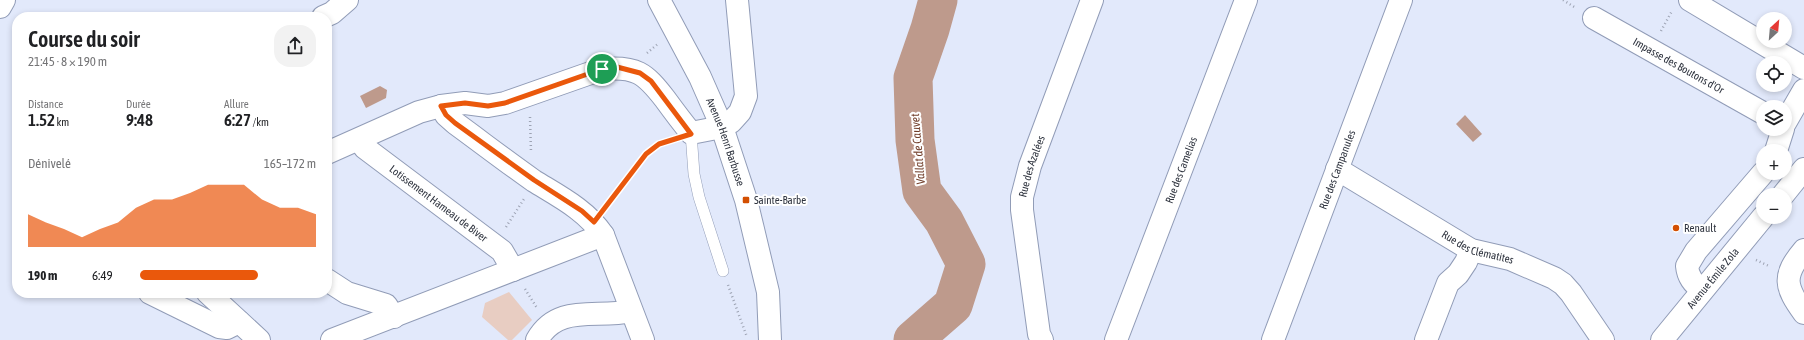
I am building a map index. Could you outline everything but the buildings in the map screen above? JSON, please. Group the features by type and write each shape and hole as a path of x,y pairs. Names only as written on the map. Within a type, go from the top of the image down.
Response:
{"street":[{"path":"0,7 4,0"},
{"path":"332,12 347,0"},
{"name":"Avenue Henri Barbusse","path":"659,0 700,77 722,127 746,200 768,292 770,340"},
{"path":"332,151 419,112 441,106 465,103 488,106 505,103 602,69 617,67 640,73 651,81 691,134 722,127 731,122 740,112 746,96 737,0"},
{"name":"Rue des Azalées","path":"1042,340 1039,334 1022,210 1022,197 1030,166 1092,0"},
{"name":"Rue des Camelias","path":"1116,340 1246,0"},
{"name":"Rue des Campanules","path":"1273,340 1401,0"},
{"path":"1682,3 1804,68"},
{"name":"Impasse des Boutons d'Or","path":"1594,18 1756,109"},
{"path":"1792,111 1804,90"},
{"path":"441,106 446,115 455,123 534,180 582,211 599,229 643,340"},
{"name":"Lotissement Hameau de Biver","path":"359,140 366,148 502,251 513,270"},
{"name":"Rue des Clématites","path":"1337,169 1471,250 1510,259 1554,278 1563,284 1571,293 1603,340"},
{"path":"1702,290 1694,284 1688,275 1687,266 1696,251 1757,180"},
{"name":"Avenue Émile Zola","path":"1662,340 1758,224"},
{"path":"332,340 513,270 599,229"},
{"path":"1426,340 1448,283 1462,268 1471,250"},
{"path":"1804,250 1794,262 1789,273 1789,285 1792,296 1804,313"},
{"path":"332,283 347,293 386,305 394,317"},
{"path":"160,298 219,328 227,328 239,322"},
{"path":"213,298 259,340"},
{"path":"542,333 559,318 575,314 607,315 631,311"}],"lane":[{"path":"691,134 694,174 699,196 723,271"}],"path":[{"path":"1650,49 1682,3"},
{"path":"599,229 646,154 659,144 691,134"},
{"path":"1755,260 1769,266"},
{"path":"513,270 542,333"},
{"path":"723,271 748,340"}],"shaded area":[{"path":"380,86 387,90 386,98 366,108 360,96"},
{"path":"1465,115 1482,134 1473,142 1456,124"},
{"path":"509,292 532,320 512,340 508,340 482,317 485,303"}],"waterway":[{"name":"Vallat de Cauvet","path":"913,340 953,305 966,264 944,221 922,191 915,140 913,78 930,29 938,0"}],"place":[{"name":"Sainte-Barbe","path":"746,200"},
{"name":"Renault","path":"1676,228"}],"route":[{"path":"617,67 629,69 640,73 651,81 691,134 659,144 646,154 594,222 582,211 534,180 455,123 446,115 441,106 465,103 488,106 505,103 602,69 617,67"}]}
